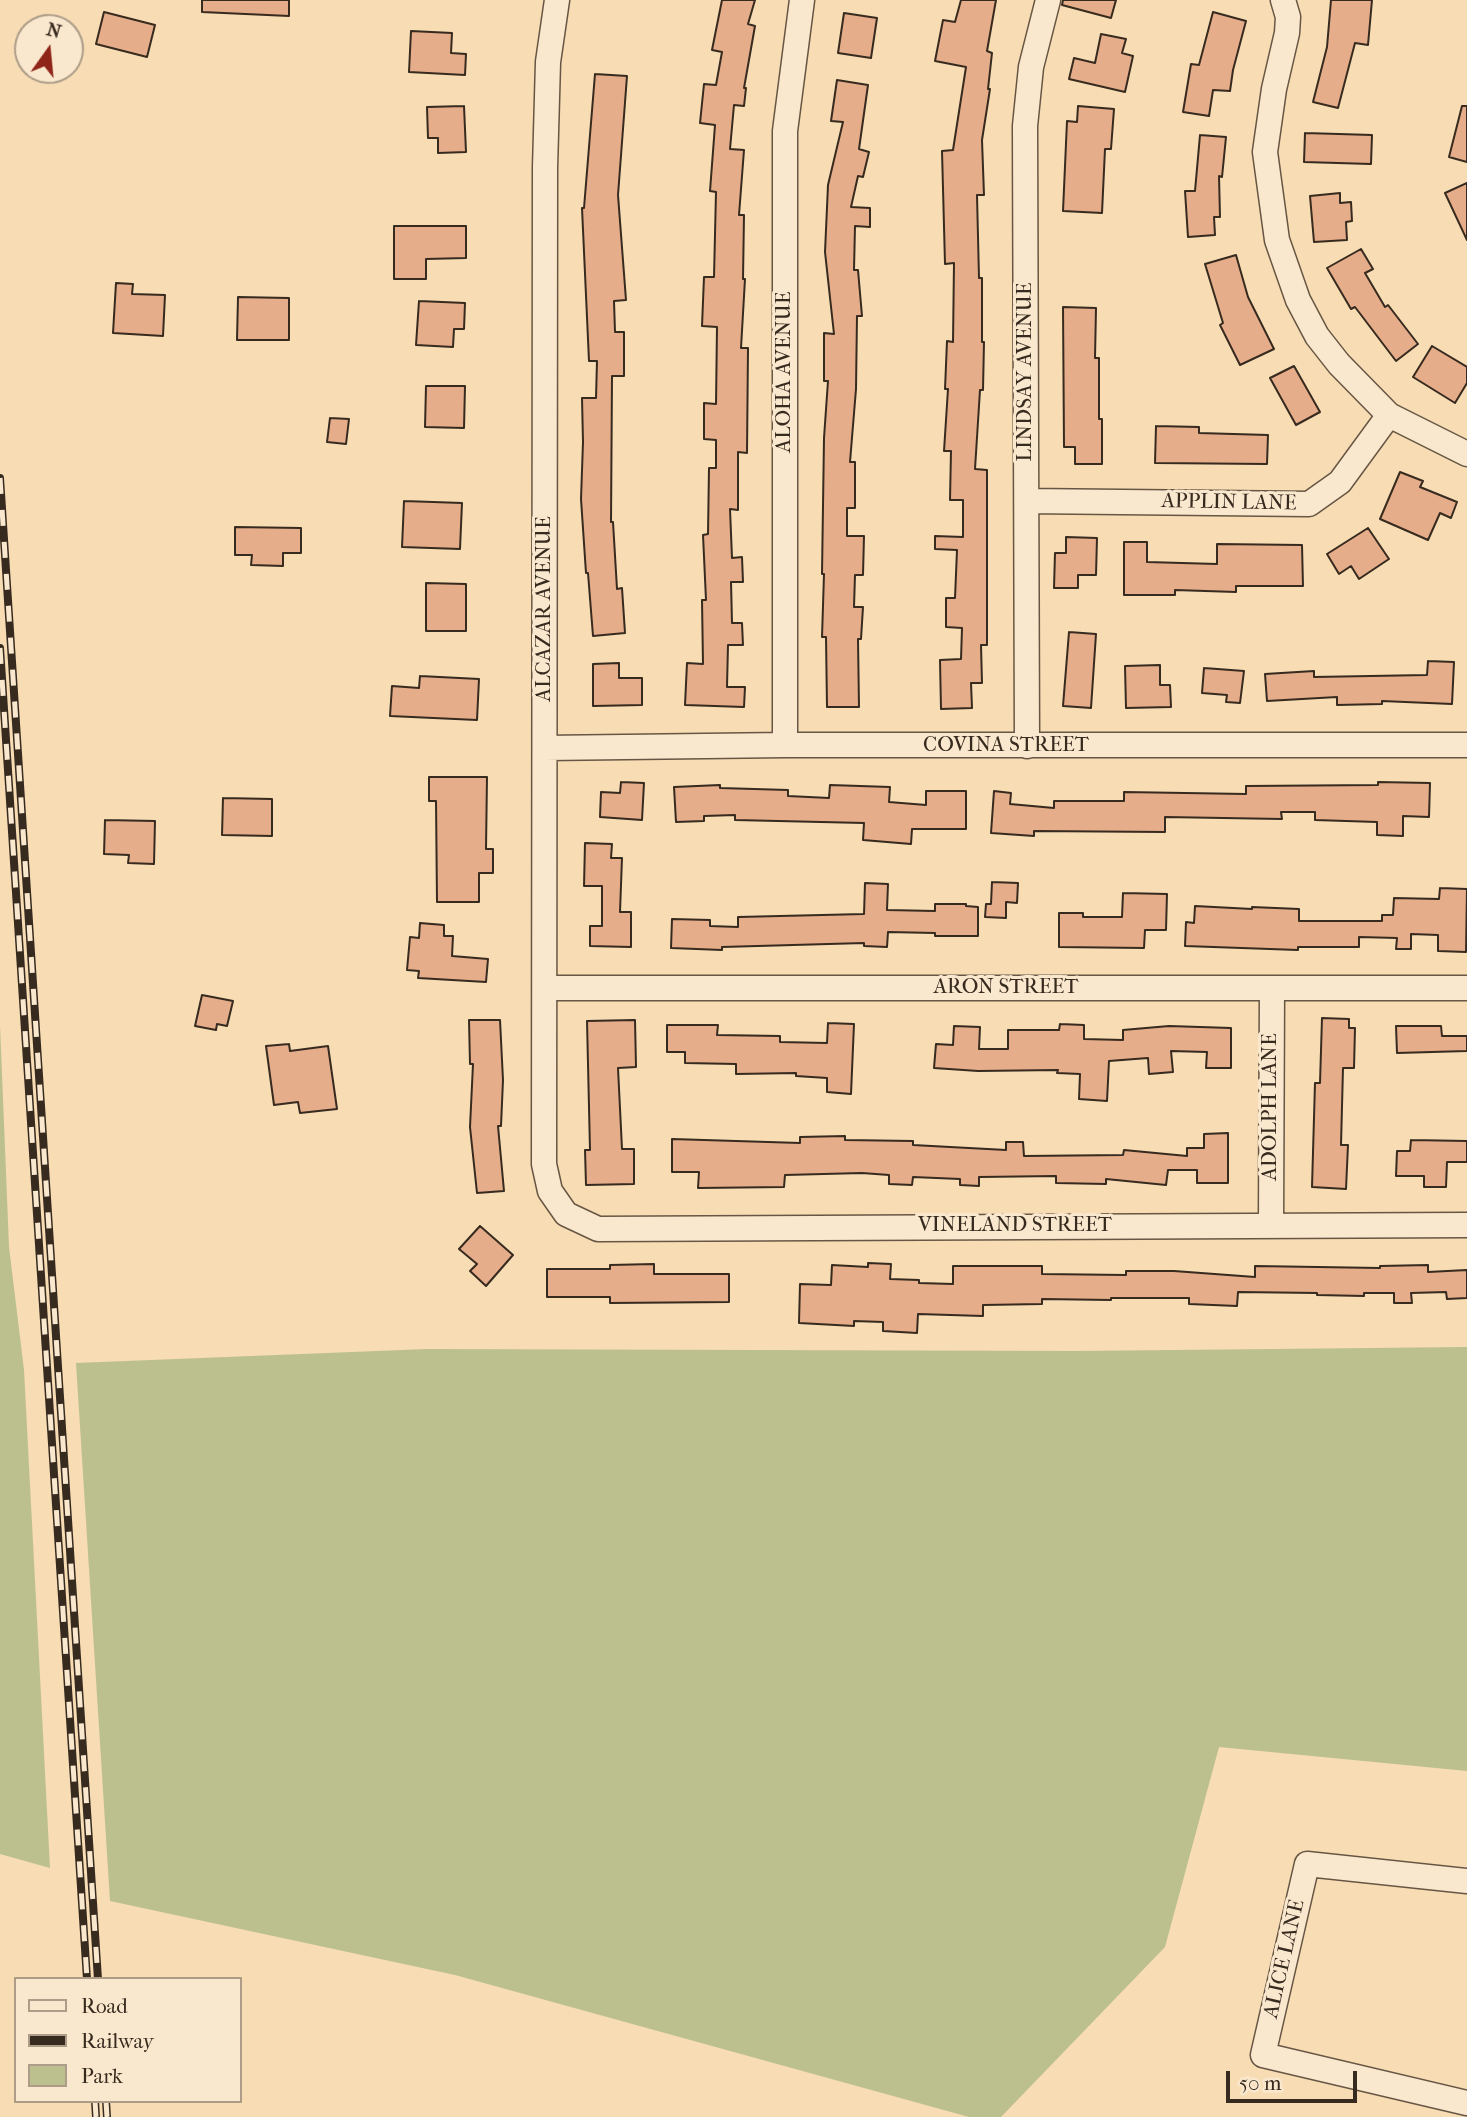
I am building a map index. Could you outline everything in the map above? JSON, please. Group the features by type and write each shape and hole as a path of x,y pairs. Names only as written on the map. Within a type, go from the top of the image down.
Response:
{"street":[{"name":"ALCAZAR AVENUE","path":"558,0 548,62 545,178 544,1164 550,1191 566,1214"},
{"name":"ALOHA AVENUE","path":"785,745 785,131 802,0"},
{"name":"LINDSAY AVENUE","path":"1027,746 1025,126 1031,67 1048,0"},
{"path":"1283,0 1288,17 1287,33 1274,89 1265,152 1278,240 1298,300 1317,336 1339,364 1389,415 1467,454"},
{"name":"APPLIN LANE","path":"1027,501 1309,504 1340,482 1389,415"},
{"name":"COVINA STREET","path":"545,748 785,745 1467,745"},
{"name":"ARON STREET","path":"545,988 1467,988"},
{"name":"ADOLPH LANE","path":"1271,1225 1272,988"},
{"name":"VINELAND STREET","path":"566,1214 598,1228 1467,1225"},
{"name":"ALICE LANE","path":"1467,1881 1307,1864 1263,2054 1467,2104"}],"green space":[{"path":"0,1025 9,1247 24,1370 50,1868 0,1854"},
{"path":"1467,1347 1467,1771 1219,1747 1165,1947 1001,2117 969,2117 455,1975 110,1901 76,1363 427,1349 1076,1351"}],"building":[{"path":"202,0 289,0 289,16 202,12"},
{"path":"722,0 755,0 748,24 755,26 744,88 744,106 734,105 730,149 744,150 739,215 744,215 745,279 741,348 748,348 747,453 738,452 738,510 730,509 732,558 742,557 743,582 731,582 732,623 742,623 743,645 728,645 727,687 745,687 744,707 685,705 687,663 703,664 702,600 706,600 703,535 708,534 709,468 716,468 716,440 704,439 704,403 716,404 717,327 702,326 704,277 714,277 716,192 710,191 715,125 700,123 704,84 716,85 722,52 712,50"},
{"path":"961,0 996,0 987,51 992,53 990,89 982,140 984,195 977,195 984,342 983,390 980,390 975,469 987,470 987,645 981,645 982,683 971,683 972,708 941,709 940,660 961,659 962,628 946,627 946,598 955,598 957,550 935,549 935,536 963,537 963,500 950,500 951,451 944,451 948,389 945,389 947,341 953,342 954,263 945,264 942,151 953,150 966,67 935,61 943,20 955,22"},
{"path":"1063,0 1116,0 1111,18 1062,5"},
{"path":"1331,0 1372,0 1368,45 1355,43 1338,108 1313,102 1327,47"},
{"path":"104,12 155,25 147,57 96,44"},
{"path":"1213,12 1246,21 1230,91 1213,90 1209,116 1183,112 1191,64 1199,65"},
{"path":"844,13 877,18 871,58 838,53"},
{"path":"411,31 452,33 451,53 466,54 465,75 409,72"},
{"path":"1101,34 1126,39 1122,53 1133,56 1125,92 1069,79 1074,58 1095,63"},
{"path":"595,74 627,76 618,195 626,300 614,301 615,332 624,332 624,376 612,376 611,522 617,589 622,588 625,633 593,636 581,499 582,398 596,398 597,361 589,361 582,208"},
{"path":"837,80 868,85 859,149 869,152 863,177 858,176 851,207 870,208 870,227 855,226 854,270 858,270 862,316 857,316 856,389 850,462 855,462 855,508 847,508 847,536 864,536 863,575 855,575 854,607 863,607 861,639 858,639 859,707 827,707 826,637 822,637 824,438 828,381 824,381 824,333 834,334 825,252 828,185 843,122 831,121"},
{"path":"464,106 466,152 438,153 438,138 428,138 427,107"},
{"path":"1078,106 1114,109 1111,149 1105,149 1102,213 1063,211 1067,121 1077,122"},
{"path":"1462,106 1467,106 1467,162 1449,157"},
{"path":"1305,133 1372,135 1371,164 1304,162"},
{"path":"1200,135 1226,137 1222,177 1219,176 1220,217 1214,217 1215,235 1188,237 1185,191 1195,191"},
{"path":"1467,183 1467,240 1445,193"},
{"path":"1340,193 1340,203 1351,202 1352,221 1346,222 1347,240 1314,242 1310,196"},
{"path":"394,226 466,226 466,258 426,259 426,279 394,279"},
{"path":"1361,249 1373,269 1365,273 1385,307 1388,305 1418,344 1396,361 1355,307 1351,309 1327,268"},
{"path":"1236,255 1248,297 1274,349 1240,365 1220,325 1223,323 1205,264"},
{"path":"116,283 133,284 132,294 165,295 163,336 113,333"},
{"path":"238,297 289,298 289,340 237,340"},
{"path":"419,301 465,303 464,329 454,329 453,347 416,345"},
{"path":"1063,307 1096,308 1095,358 1099,358 1102,464 1075,464 1075,447 1064,447"},
{"path":"1432,346 1467,367 1467,383 1455,403 1413,377"},
{"path":"1294,366 1320,412 1296,425 1270,378"},
{"path":"426,386 465,386 464,428 425,427"},
{"path":"330,418 349,419 346,444 327,442"},
{"path":"1156,426 1199,427 1199,433 1268,435 1267,464 1155,463"},
{"path":"1400,472 1423,481 1420,487 1457,502 1451,518 1440,513 1428,540 1380,519"},
{"path":"404,501 462,503 460,549 402,547"},
{"path":"235,527 301,528 301,553 283,553 283,566 251,565 252,555 235,555"},
{"path":"1368,528 1389,559 1359,579 1351,566 1339,574 1327,554"},
{"path":"1066,537 1097,538 1096,575 1078,575 1078,588 1054,588 1055,553 1066,553"},
{"path":"1124,542 1147,542 1147,562 1217,564 1217,544 1302,545 1303,586 1236,586 1236,592 1175,590 1175,595 1124,595"},
{"path":"426,583 466,584 466,631 426,631"},
{"path":"1069,632 1096,634 1091,708 1063,706"},
{"path":"1428,661 1454,662 1452,704 1382,701 1382,704 1337,705 1337,697 1267,701 1265,674 1314,671 1314,677 1427,675"},
{"path":"619,663 619,678 642,678 642,705 593,706 593,664"},
{"path":"1160,665 1160,685 1170,685 1171,707 1126,708 1125,666"},
{"path":"1204,668 1244,671 1240,703 1226,702 1227,695 1202,693"},
{"path":"420,676 479,679 477,720 390,716 392,686 419,688"},
{"path":"429,777 487,777 486,849 493,849 493,873 479,873 479,902 437,902 436,801 429,801"},
{"path":"621,782 644,783 642,820 600,817 601,792 620,793"},
{"path":"1378,782 1430,783 1429,817 1403,816 1403,836 1377,835 1377,822 1315,820 1315,812 1281,812 1282,819 1165,817 1165,832 1034,831 1034,836 991,833 994,791 1011,793 1010,804 1054,808 1054,801 1124,801 1124,792 1246,794 1246,786 1378,785"},
{"path":"720,785 720,788 788,790 788,796 829,798 830,785 890,787 889,802 926,805 926,791 966,791 966,829 912,829 911,844 863,840 864,823 735,820 735,815 704,816 704,821 676,822 674,787"},
{"path":"223,798 272,799 272,836 222,835"},
{"path":"105,820 155,821 154,864 128,863 129,855 104,854"},
{"path":"585,843 612,844 611,858 622,858 620,912 631,912 631,947 590,946 590,926 602,926 602,886 584,886"},
{"path":"992,882 1018,883 1017,903 1006,902 1006,918 985,917 986,904 991,904"},
{"path":"865,883 888,884 887,910 935,911 935,904 966,904 978,907 978,936 888,932 887,947 864,946 864,943 722,947 722,950 671,948 672,919 710,920 710,926 738,927 738,917 864,914"},
{"path":"1440,888 1467,889 1466,952 1438,951 1438,935 1411,934 1411,949 1396,949 1397,938 1359,937 1359,947 1298,947 1298,950 1185,946 1186,922 1194,923 1195,906 1299,909 1299,921 1382,921 1382,915 1393,915 1394,898 1439,899"},
{"path":"1123,893 1167,894 1166,930 1145,930 1144,948 1059,947 1059,913 1083,913 1083,917 1122,917"},
{"path":"420,923 444,925 444,936 453,936 452,956 488,959 486,982 418,978 419,971 407,970 410,937 419,938"},
{"path":"202,995 233,1001 227,1026 217,1024 216,1030 195,1026"},
{"path":"1322,1018 1349,1019 1349,1028 1355,1028 1354,1068 1343,1068 1341,1145 1348,1145 1346,1189 1312,1187 1315,1083 1320,1083"},
{"path":"469,1020 500,1020 503,1080 501,1126 498,1126 504,1191 477,1193 470,1127 473,1064 470,1064"},
{"path":"635,1020 636,1067 618,1068 622,1149 634,1149 634,1184 586,1185 585,1150 590,1150 587,1021"},
{"path":"828,1023 854,1024 851,1094 827,1092 827,1078 796,1076 796,1073 736,1074 736,1064 685,1063 685,1052 667,1052 667,1025 718,1025 717,1035 780,1036 780,1042 827,1043"},
{"path":"1060,1024 1084,1025 1084,1039 1123,1040 1123,1030 1169,1026 1231,1028 1231,1068 1206,1068 1207,1052 1171,1051 1173,1072 1149,1074 1148,1058 1109,1061 1107,1101 1079,1099 1080,1074 1057,1073 1058,1070 978,1071 934,1068 936,1044 953,1045 954,1026 980,1027 979,1049 1008,1049 1008,1030 1059,1030"},
{"path":"1396,1026 1441,1026 1442,1036 1467,1036 1467,1051 1397,1053"},
{"path":"289,1044 290,1051 328,1046 337,1109 300,1113 298,1102 274,1105 266,1046"},
{"path":"1228,1133 1228,1183 1197,1183 1197,1170 1168,1170 1166,1185 1106,1179 1106,1184 1056,1183 1056,1176 979,1177 979,1186 960,1185 960,1179 913,1177 912,1185 889,1184 889,1175 862,1173 785,1175 784,1187 698,1188 699,1172 672,1172 672,1139 800,1143 800,1137 845,1136 845,1140 913,1141 913,1145 1006,1150 1006,1142 1023,1142 1024,1156 1123,1155 1124,1150 1187,1156 1187,1148 1204,1148 1204,1134"},
{"path":"1411,1140 1467,1141 1467,1162 1447,1162 1446,1187 1424,1187 1424,1176 1396,1176 1397,1151 1410,1151"},
{"path":"480,1226 513,1255 486,1286 470,1271 477,1264 459,1249"},
{"path":"868,1263 891,1264 890,1279 953,1284 953,1266 1042,1266 1042,1274 1126,1275 1126,1271 1174,1271 1255,1277 1255,1266 1380,1268 1428,1265 1428,1272 1467,1270 1467,1298 1447,1299 1446,1292 1411,1293 1412,1303 1394,1303 1394,1293 1364,1293 1364,1296 1238,1292 1237,1306 1189,1304 1189,1298 1042,1299 1042,1304 983,1305 983,1316 918,1314 917,1333 883,1331 883,1322 854,1321 854,1326 799,1323 800,1284 831,1285 832,1265 868,1267"},
{"path":"654,1264 654,1274 729,1274 729,1302 610,1303 610,1297 547,1297 547,1269 610,1269 610,1265"}],"railway":[{"path":"0,478 98,1977"},
{"path":"0,648 87,1977"},
{"path":"95,2103 96,2117"},
{"path":"106,2103 107,2117"}]}
